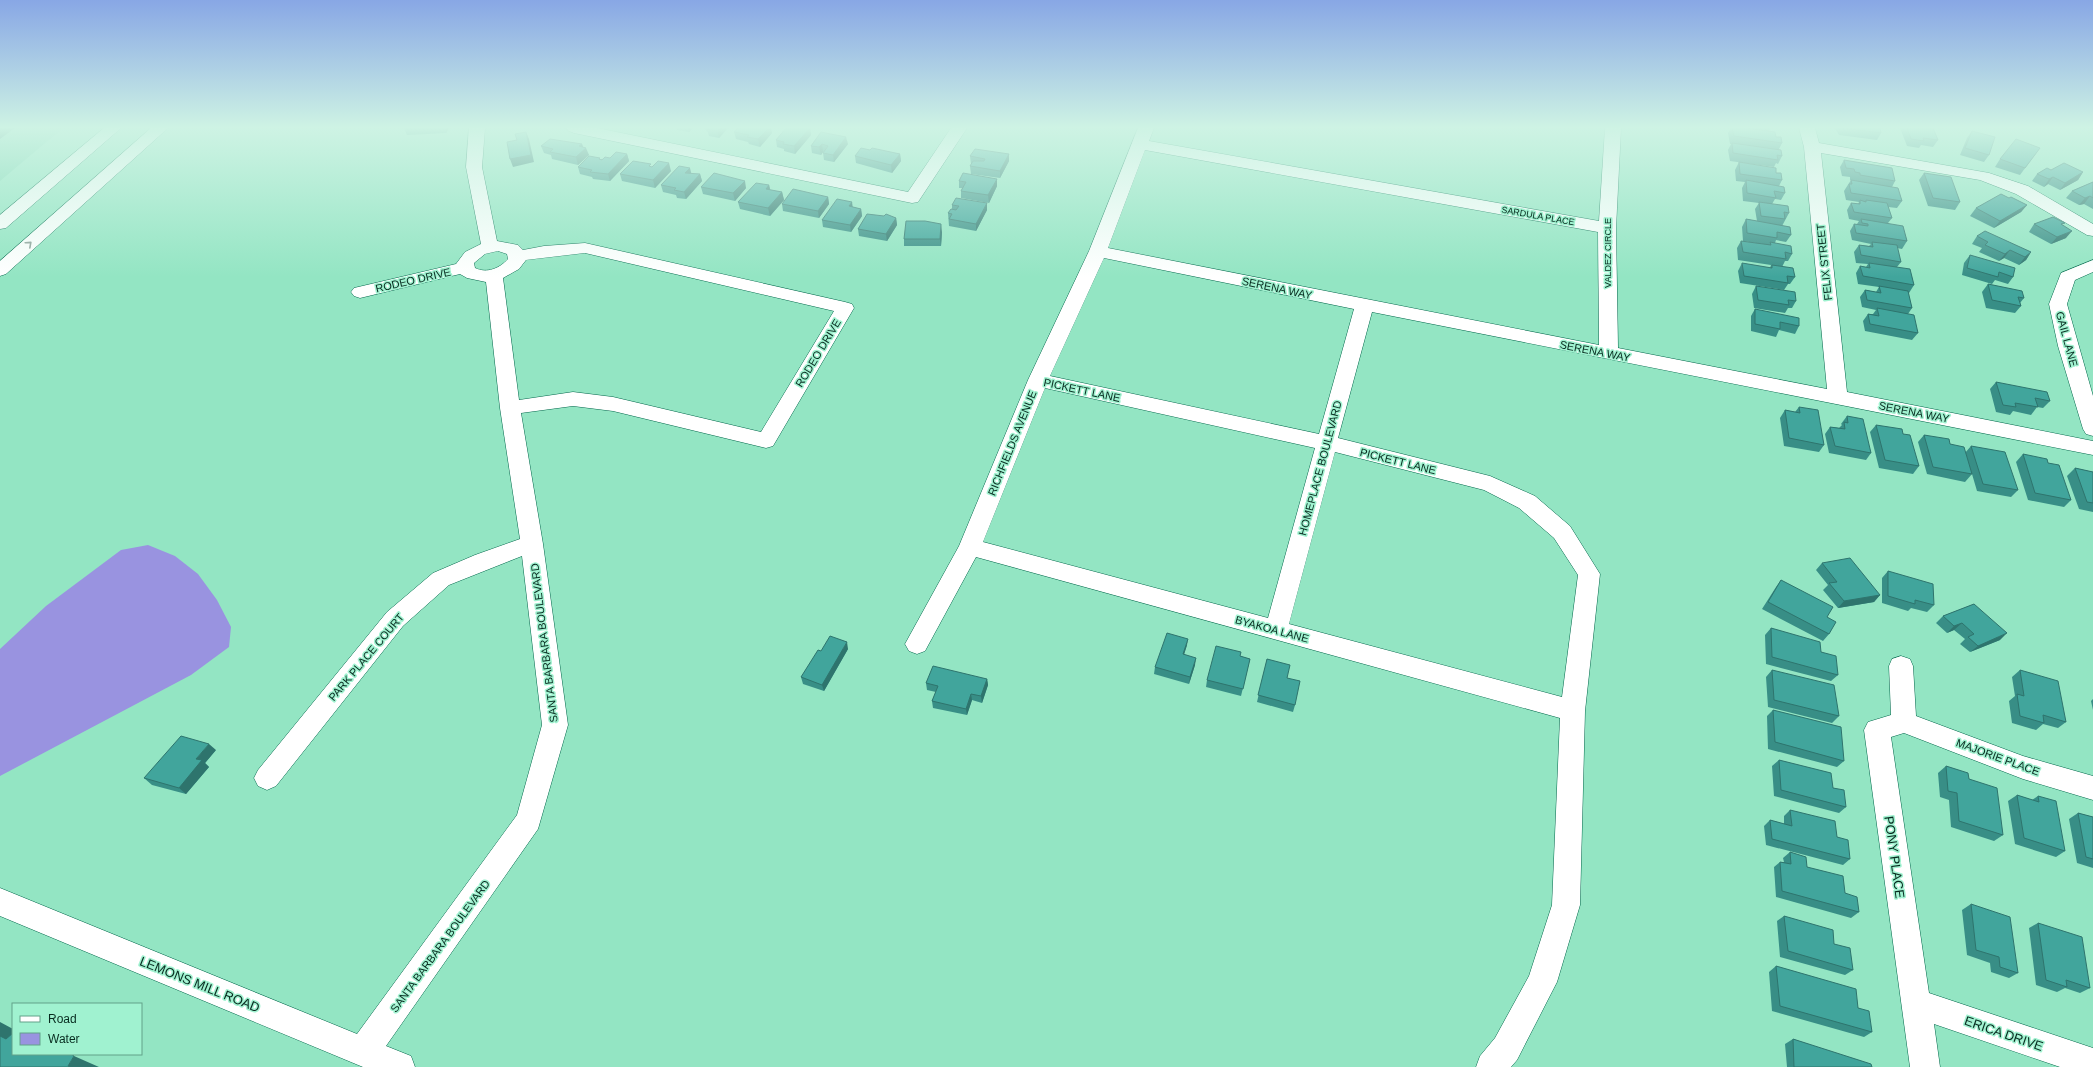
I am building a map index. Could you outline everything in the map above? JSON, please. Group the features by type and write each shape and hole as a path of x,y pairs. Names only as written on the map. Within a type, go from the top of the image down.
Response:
{"main road":[{"path":"0,224 54,178"},
{"path":"0,270 104,178"},
{"path":"476,178 490,247"},
{"path":"814,178 912,198 926,178"},
{"name":"RICHFIELDS AVENUE","path":"917,644 970,547 1038,380 1098,251 1126,178"},
{"name":"SARDULA PLACE","path":"1353,178 1607,228"},
{"name":"VALDEZ CIRCLE","path":"1609,354 1607,228 1610,178"},
{"name":"FELIX STREET","path":"1815,178 1838,396"},
{"path":"1988,178 2022,190 2093,231"},
{"path":"498,246 512,248 517,256 517,260 508,270 494,276 486,277 472,274 465,267 467,259 471,255 490,247 498,246"},
{"name":"RODEO DRIVE","path":"510,408 573,399 613,404 766,441 845,308 585,248 544,251 517,256"},
{"name":"SERENA WAY","path":"1098,251 1364,306 1609,354 1838,396 2093,448"},
{"name":"GAIL LANE","path":"2093,265 2066,277 2058,304 2068,346 2093,429"},
{"name":"RODEO DRIVE","path":"360,292 465,267"},
{"name":"SANTA BARBARA BOULEVARD","path":"363,1052 529,820 555,725 532,544 510,408 494,276"},
{"name":"HOMEPLACE BOULEVARD","path":"1276,630 1364,306"},
{"name":"PICKETT LANE","path":"1038,380 1327,443 1490,484 1526,502 1562,532 1589,574 1574,711 1566,905 1542,982 1506,1049 1491,1067"},
{"name":"PARK PLACE COURT","path":"267,778 395,619 441,579 483,561 532,544"},
{"name":"BYAKOA LANE","path":"970,547 1574,711"},
{"path":"1901,666 1904,722"},
{"name":"MAJORIE PLACE","path":"1904,722 2023,767 2093,788"},
{"name":"PONY PLACE","path":"1904,722 1877,730 1925,1067"},
{"name":"LEMONS MILL ROAD","path":"0,902 400,1067"},
{"name":"ERICA DRIVE","path":"1916,1003 2093,1062"}],"water":[{"path":"148,545 175,556 198,574 217,600 231,627 229,647 191,675 0,776 0,649 46,606 121,550"}],"building":[{"path":"641,178 655,178 653,180"},
{"path":"668,178 697,178 684,192 674,190 676,188 661,185"},
{"path":"710,178 733,178 745,181 733,193 701,187"},
{"path":"961,178 997,179 988,195 961,191 966,182 959,181"},
{"path":"1767,178 1782,178 1782,180"},
{"path":"1876,178 1894,178 1895,181"},
{"path":"1926,178 1951,178 1960,202 1933,198"},
{"path":"2055,178 2074,178 2065,183"},
{"path":"1746,180 1784,187 1785,193 1774,191 1776,198 1747,193"},
{"path":"1851,180 1898,188 1902,201 1851,193 1849,184 1852,184"},
{"path":"2093,182 2093,198 2090,196 2085,198 2072,191"},
{"path":"756,183 769,185 766,189 782,192 768,208 738,202"},
{"path":"793,189 828,197 818,211 782,204"},
{"path":"2001,194 2027,205 2000,221 1976,208"},
{"path":"956,198 987,203 976,224 949,219 952,214 948,213 951,209 956,210 959,206 952,205"},
{"path":"837,199 852,202 849,206 861,209 850,225 822,220"},
{"path":"1860,200 1866,202 1866,200 1887,203 1892,218 1854,212 1851,203 1860,204"},
{"path":"1759,202 1788,206 1789,213 1784,212 1785,219 1761,216"},
{"path":"867,214 884,216 886,214 896,218 886,234 858,229"},
{"path":"2053,217 2065,223 2061,224 2072,231 2057,237 2034,224"},
{"path":"1746,219 1790,227 1791,235 1777,232 1777,238 1747,233"},
{"path":"1861,219 1903,226 1907,241 1856,233 1854,224 1868,226 1868,224 1862,223"},
{"path":"906,221 925,221 941,224 940,239 904,239"},
{"path":"1985,231 2031,252 2025,257 2010,250 2005,254 1985,245 1988,242 1977,236"},
{"path":"1741,241 1771,245 1770,242 1791,246 1792,254 1785,252 1786,259 1743,252"},
{"path":"1872,242 1897,245 1901,262 1861,255 1859,245 1873,247"},
{"path":"1970,255 2015,268 2013,277 1999,272 1998,277 1967,268"},
{"path":"1742,263 1772,268 1772,265 1793,268 1795,277 1787,276 1788,283 1744,276"},
{"path":"1869,263 1910,269 1914,285 1863,276 1860,266 1870,268"},
{"path":"1988,284 2022,291 2024,298 2018,297 2021,306 1992,300"},
{"path":"1756,286 1795,292 1796,301 1788,300 1789,305 1758,300"},
{"path":"1879,286 1908,291 1912,308 1867,300 1865,290 1881,293"},
{"path":"1877,308 1914,315 1918,333 1870,324 1868,314 1879,316"},
{"path":"1755,309 1799,318 1799,326 1780,322 1780,329 1755,324"},
{"path":"1996,382 2047,392 2050,401 2035,398 2038,407 2015,403 2016,407 2003,405"},
{"path":"1799,407 1818,410 1824,445 1789,438 1785,410 1800,413"},
{"path":"1847,416 1863,419 1871,453 1835,446 1830,427 1845,429 1844,422 1848,423"},
{"path":"1876,425 1902,429 1903,434 1910,435 1919,466 1885,460"},
{"path":"1924,435 1949,439 1950,444 1964,447 1972,474 1933,467"},
{"path":"1971,446 2005,452 2018,490 1983,484"},
{"path":"2023,454 2047,459 2048,463 2059,465 2071,500 2035,493"},
{"path":"2075,468 2093,472 2093,503 2087,502"},
{"path":"1850,558 1880,595 1844,601 1829,583 1837,582 1822,563"},
{"path":"1888,571 1933,584 1934,605 1915,600 1915,604 1888,596"},
{"path":"1781,580 1833,607 1827,617 1836,622 1829,634 1768,602"},
{"path":"1974,604 2007,633 1978,646 1968,637 1974,634 1962,623 1954,626 1943,616"},
{"path":"1771,628 1820,642 1821,652 1836,656 1838,675 1772,657"},
{"path":"1167,633 1188,639 1183,654 1196,658 1190,677 1155,667"},
{"path":"830,636 847,642 822,685 801,677 818,650 821,651"},
{"path":"1216,646 1241,652 1240,656 1250,659 1243,689 1207,680"},
{"path":"1267,659 1290,665 1287,678 1300,681 1295,705 1258,695"},
{"path":"933,666 987,679 981,696 971,694 966,709 932,701 938,686 926,683"},
{"path":"1772,670 1834,685 1839,716 1774,700"},
{"path":"2020,670 2058,681 2066,722 2043,715 2044,723 2020,716 2017,694 2024,696"},
{"path":"1773,710 1841,727 1844,761 1775,742"},
{"path":"181,736 209,744 196,759 202,760 179,788 144,778"},
{"path":"1779,760 1831,773 1833,788 1844,790 1846,807 1781,790"},
{"path":"1946,766 1968,773 1969,779 1997,788 2003,835 1959,821 1957,793 1948,791"},
{"path":"2017,795 2039,802 2038,796 2056,801 2065,851 2024,838"},
{"path":"1790,810 1835,821 1837,837 1848,840 1850,859 1772,839 1770,820 1792,826"},
{"path":"2078,813 2093,817 2093,859 2086,857"},
{"path":"1790,852 1806,857 1807,867 1843,876 1845,893 1857,897 1859,912 1782,891 1780,862 1791,864"},
{"path":"1971,904 2010,917 2018,973 2000,967 1999,957 1976,950"},
{"path":"1784,916 1833,930 1834,944 1850,948 1853,970 1788,951"},
{"path":"2038,923 2082,937 2090,988 2066,980 2067,987 2046,980"},
{"path":"1776,966 1856,989 1858,1008 1869,1011 1872,1032 1780,1006"},
{"path":"12,1034 12,1055 74,1056 68,1066 70,1067 0,1067 0,1036 6,1039"},
{"path":"1793,1039 1871,1064 1872,1067 1794,1067"}]}
